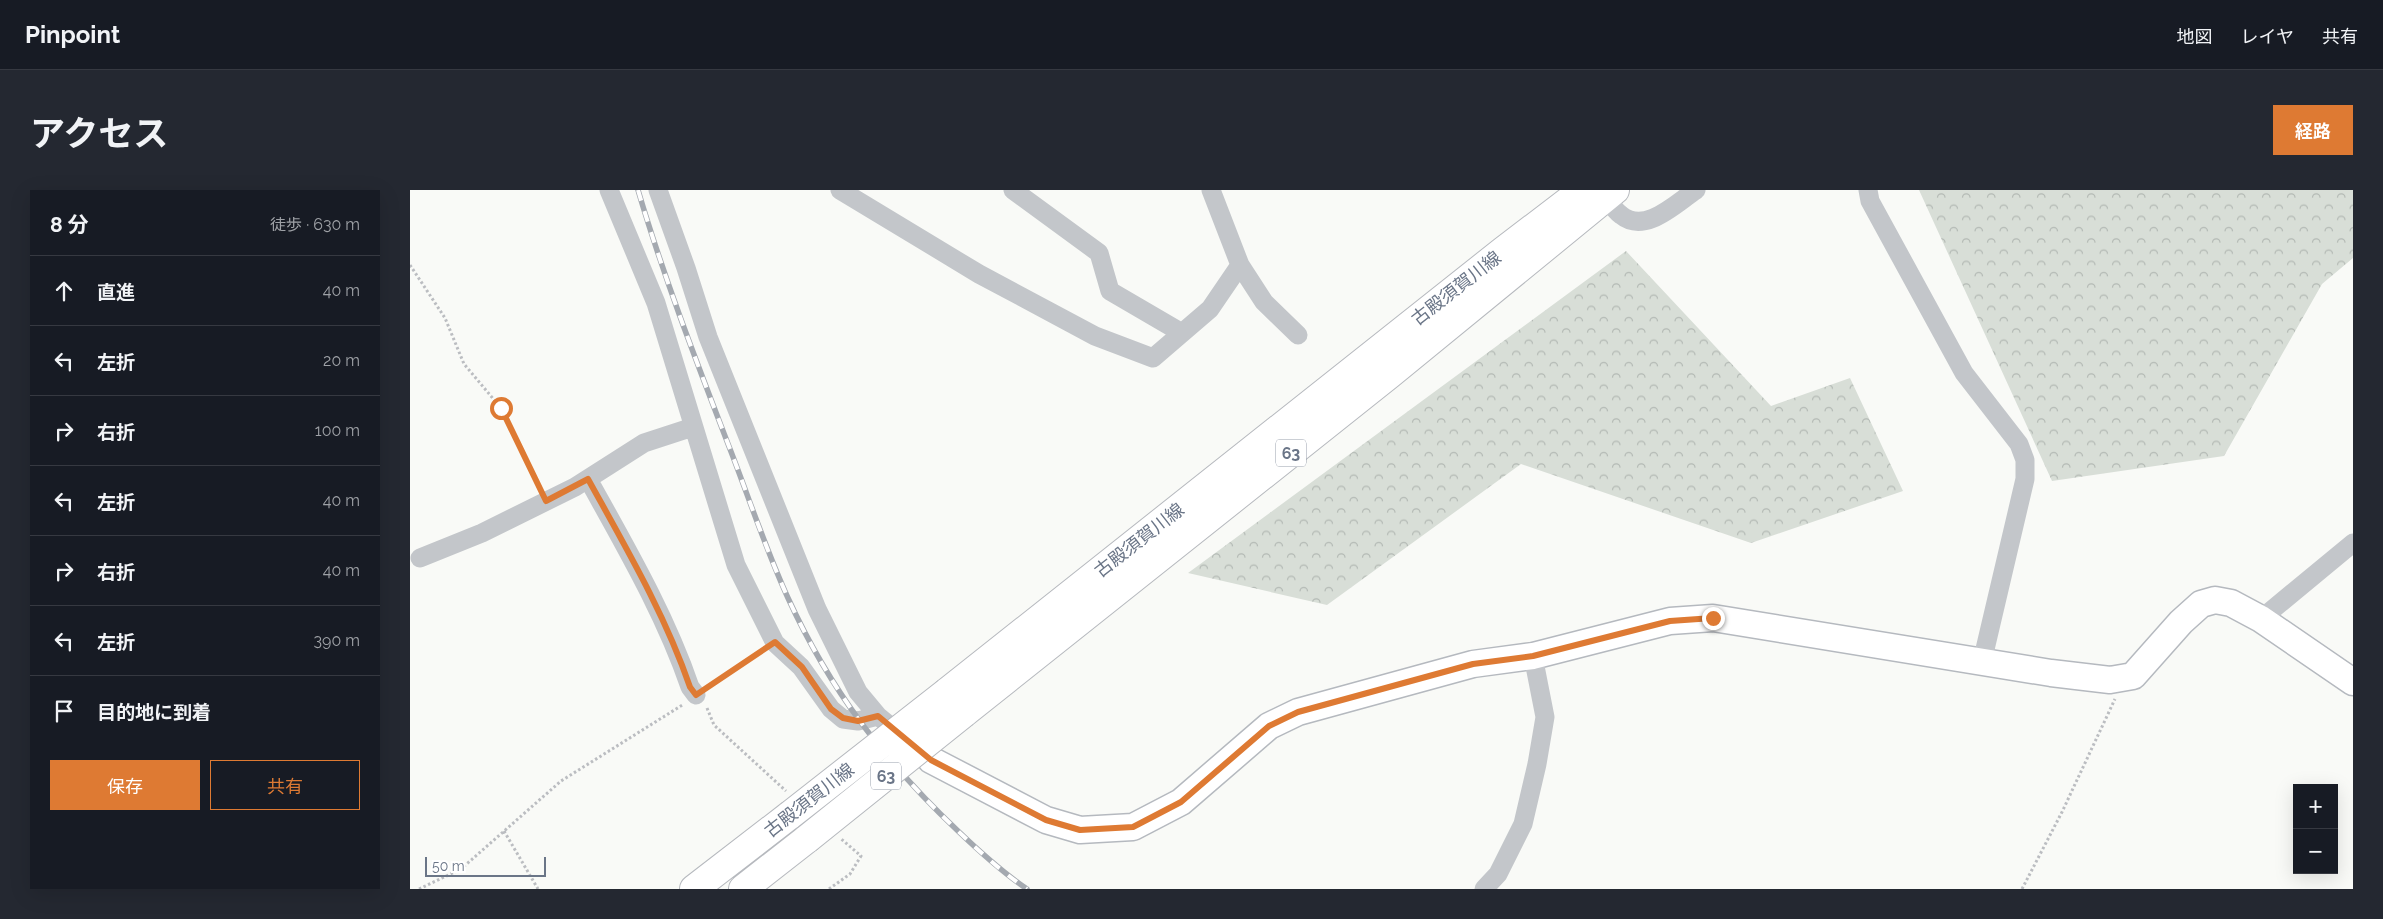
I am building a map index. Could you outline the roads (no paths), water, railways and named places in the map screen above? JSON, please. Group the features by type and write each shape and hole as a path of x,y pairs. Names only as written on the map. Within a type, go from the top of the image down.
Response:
{"main road":[{"name":"古殿須賀川線","path":"694,889 947,692 1511,245 1602,192"},
{"name":"古殿須賀川線","path":"743,889 1390,374 1602,192"}],"street":[{"path":"609,190 656,303 736,565 775,642 802,667 831,709 843,718 858,721 878,716"},
{"path":"658,190 708,337 817,609 858,692 878,716 931,760 1046,820 1080,830 1133,827 1181,802 1269,726 1298,712 1473,664 1533,656 1670,621 1713,618 1982,662 2110,680 2133,676 2181,622 2201,604 2215,600 2231,603 2261,619 2353,682"},
{"path":"840,190 979,274 1095,336 1152,358 1210,309 1240,265"},
{"path":"1013,190 1099,253 1110,291 1182,333"},
{"path":"1211,190 1240,265 1264,302 1298,335"},
{"path":"1602,192 1620,215 1631,221 1644,222 1658,216 1696,190"},
{"path":"1868,190 1870,201 1964,373 2020,444 2025,460 2025,478 1982,662"},
{"path":"420,558 482,533 546,501 588,479 644,443 693,427"},
{"path":"588,479 628,551 658,613 690,687 696,695"},
{"path":"2261,619 2353,544"},
{"path":"1494,885 1523,824 1537,764 1544,717 1533,656"}],"railway":[{"path":"638,190 681,320 765,543 804,632 841,694 883,751 931,805 1000,869 1027,889"}]}
